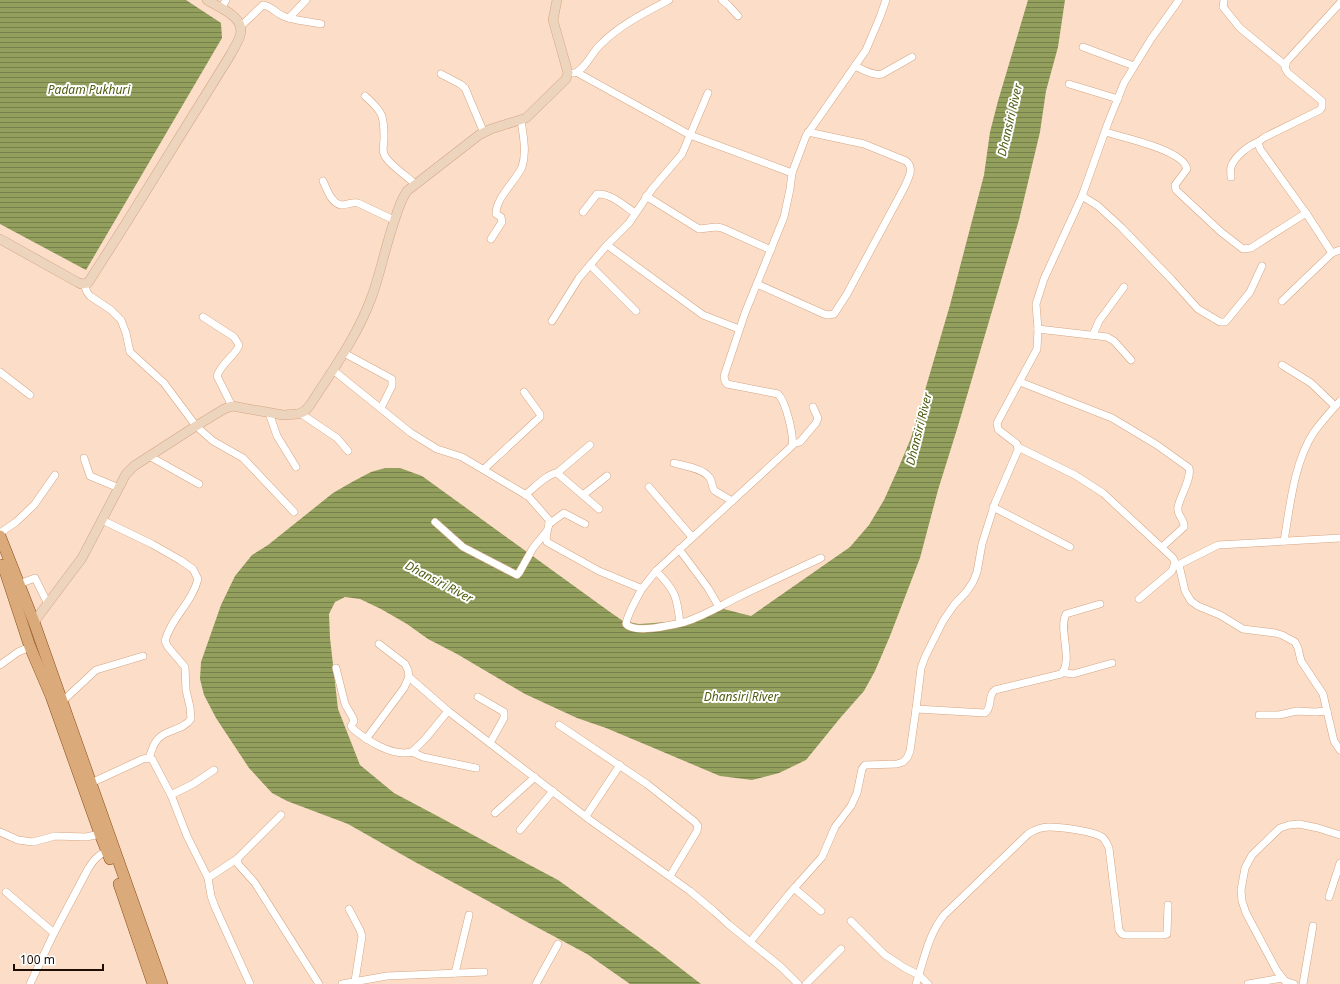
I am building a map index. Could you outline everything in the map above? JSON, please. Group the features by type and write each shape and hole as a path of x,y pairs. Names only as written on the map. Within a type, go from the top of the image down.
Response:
{"main road":[{"path":"0,534 34,622 162,984"},
{"path":"0,556 7,573 30,647 51,696 100,834 108,852 153,984"}],"street":[{"path":"0,239 76,282 84,284 90,281 231,54 240,36 241,26 238,19 206,0"},
{"path":"221,9 226,0"},
{"path":"289,18 306,0"},
{"path":"34,622 82,558 126,474 130,470 196,426 224,409 232,406 283,415 305,411 334,370 360,324 372,296 394,220 403,197 410,188 484,133 491,129 529,116 566,79 568,73 553,20 557,0"},
{"path":"578,73 608,37 633,19 669,0"},
{"path":"722,0 738,16"},
{"path":"793,444 788,414 778,394 727,384 724,376 739,329 784,217 792,173 808,132 870,43 886,0"},
{"path":"750,942 794,888 822,857 835,827 851,806 862,769 865,765 897,764 903,762 907,758 910,750 921,668 932,641 954,605 973,582 977,572 982,544 993,507 1017,454 1018,447 1015,441 998,429 997,423 1037,349 1038,330 1036,304 1046,275 1082,196 1124,83 1151,39 1179,0"},
{"path":"1224,0 1223,7 1240,28 1285,65 1288,73 1322,101 1322,107 1317,112 1261,139 1247,148 1231,166 1231,177"},
{"path":"1285,65 1340,2"},
{"path":"241,26 263,5 289,18 321,24"},
{"path":"1083,47 1134,66"},
{"path":"855,66 878,75 912,57"},
{"path":"568,73 578,73 690,135 792,173"},
{"path":"441,74 465,88 484,133"},
{"path":"1069,84 1118,99"},
{"path":"552,321 579,278 607,245 629,223 646,196 682,154 708,93"},
{"path":"365,96 382,113 384,121 384,154 388,160 415,184"},
{"path":"491,239 503,219 496,214 496,209 505,191 521,169 524,146 521,120"},
{"path":"757,284 824,314 834,314 847,294 904,188 911,169 909,163 906,161 870,146 808,132"},
{"path":"1105,132 1171,152 1181,159 1186,164 1188,169 1175,185 1176,190 1221,232 1243,249 1250,248 1306,213"},
{"path":"1258,142 1260,149 1306,213 1332,254"},
{"path":"323,181 332,198 341,205 352,202 358,203 394,220"},
{"path":"583,212 597,194 603,194 635,213"},
{"path":"646,196 699,229 716,227 722,228 771,250"},
{"path":"1082,196 1098,206 1122,228 1198,309 1220,322 1225,322 1228,320 1250,292 1262,266"},
{"path":"607,245 703,315 739,329"},
{"path":"1282,301 1332,254 1340,250"},
{"path":"590,265 636,310"},
{"path":"84,284 90,296 111,310 121,320 126,333 130,352 164,383 196,426 213,441 243,458 294,512"},
{"path":"1093,336 1101,318 1124,287"},
{"path":"203,317 234,337 239,345 238,349 219,369 217,376 232,406"},
{"path":"1038,330 1107,338 1114,341 1131,360"},
{"path":"344,353 392,379 392,386 381,408"},
{"path":"1282,365 1338,404 1314,432 1306,447 1294,486 1284,541"},
{"path":"334,370 411,432 430,445 441,451 457,454 525,495 546,516 548,520 549,524 546,536 547,542 599,571 637,586 641,590"},
{"path":"0,372 30,396"},
{"path":"1020,382 1112,418 1157,445 1189,468 1190,474 1178,507 1178,513 1184,521 1184,527 1162,547"},
{"path":"484,469 540,417 540,414 524,392"},
{"path":"813,408 818,418 816,423 800,442 793,444 779,459 656,571 641,590 627,618 627,626 644,629 680,623 709,612 821,558"},
{"path":"269,413 277,436 296,467"},
{"path":"300,413 337,438 348,452"},
{"path":"525,495 548,476 557,473 590,445"},
{"path":"1018,447 1075,475 1112,501 1173,558 1185,591 1192,601 1198,606 1220,615 1243,629 1275,633 1295,642 1301,661 1323,694 1334,742 1340,750"},
{"path":"149,456 199,484"},
{"path":"84,458 90,476 119,488"},
{"path":"674,463 704,473 710,478 713,489 732,501"},
{"path":"557,473 599,509"},
{"path":"0,534 16,522 34,505 55,475"},
{"path":"583,495 607,476"},
{"path":"649,487 692,537"},
{"path":"993,507 1070,547"},
{"path":"549,524 564,513 585,524"},
{"path":"102,520 152,544 180,560 193,569 198,579 186,606 170,628 165,641 184,667 191,719 183,727 160,737 154,743 149,758"},
{"path":"435,522 463,548 493,564 517,574 538,542 547,532"},
{"path":"1139,599 1176,566 1218,545 1340,538"},
{"path":"679,549 708,588 719,607"},
{"path":"656,571 670,584 675,594 678,604 680,623"},
{"path":"19,584 35,578 48,604"},
{"path":"916,709 985,713 988,711 990,696 995,690 1061,674 1066,665 1064,625 1066,614 1100,604"},
{"path":"366,739 404,688 408,677 408,670 405,664 379,644"},
{"path":"0,665 18,652 30,647"},
{"path":"61,700 66,698 96,670 143,656"},
{"path":"1064,671 1066,673 1073,674 1112,663"},
{"path":"336,668 345,704 353,718 351,726 366,739 400,753 412,752 431,759 476,768"},
{"path":"408,677 448,711 553,791 670,876 781,967 798,984"},
{"path":"478,697 504,712 504,718 490,743"},
{"path":"412,752 426,738 448,711"},
{"path":"1259,715 1279,715 1297,711 1327,711"},
{"path":"559,725 647,784 698,826 697,831 670,876"},
{"path":"91,783 143,759 149,758 154,762 171,795 187,836 208,878 211,896 215,907 250,984"},
{"path":"586,816 620,765"},
{"path":"171,795 193,784 214,770"},
{"path":"495,813 535,777"},
{"path":"520,830 553,791"},
{"path":"208,878 236,859 281,815"},
{"path":"1294,984 1282,978 1277,971 1246,913 1242,901 1241,890 1245,868 1252,855 1280,828 1299,824 1339,833"},
{"path":"916,984 936,924 1017,844 1035,829 1049,827 1089,832 1106,841 1109,848 1119,930 1122,934 1167,934 1168,905"},
{"path":"0,832 18,840 33,842 55,836 86,837 100,834"},
{"path":"30,984 54,933 94,859 103,853 108,852"},
{"path":"236,859 238,864 255,883 319,984"},
{"path":"1330,897 1340,863"},
{"path":"794,888 820,911"},
{"path":"6,892 54,933"},
{"path":"349,909 362,936 355,981"},
{"path":"455,973 470,915"},
{"path":"851,922 885,954 905,968 919,975 928,984"},
{"path":"1303,984 1313,926"},
{"path":"536,984 558,944"},
{"path":"806,984 841,949"},
{"path":"342,984 386,976 484,972"},
{"path":"373,978 379,984"},
{"path":"1248,984 1282,978"}],"water":[{"name":"Padam Pukhuri","path":"0,0 186,0 221,23 222,38 86,270 0,224"},
{"name":"Dhansiri River","path":"1028,0 1065,0 1058,47 1046,91 1040,132 1019,220 938,490 920,558 890,636 875,671 864,691 806,760 779,773 752,780 720,776 606,728 577,718 525,694 457,654 428,639 407,624 381,609 360,599 345,597 335,602 329,614 330,638 338,709 360,765 394,793 558,880 658,951 701,984 630,984 587,954 415,862 348,824 287,801 272,793 249,768 216,718 204,695 200,679 201,662 221,605 235,576 252,555 268,545 333,493 371,472 385,468 400,468 422,476 623,621 639,624 668,622 709,613 720,608 751,616 850,547 869,525 884,500 911,438 950,305 984,175 990,132"}]}
